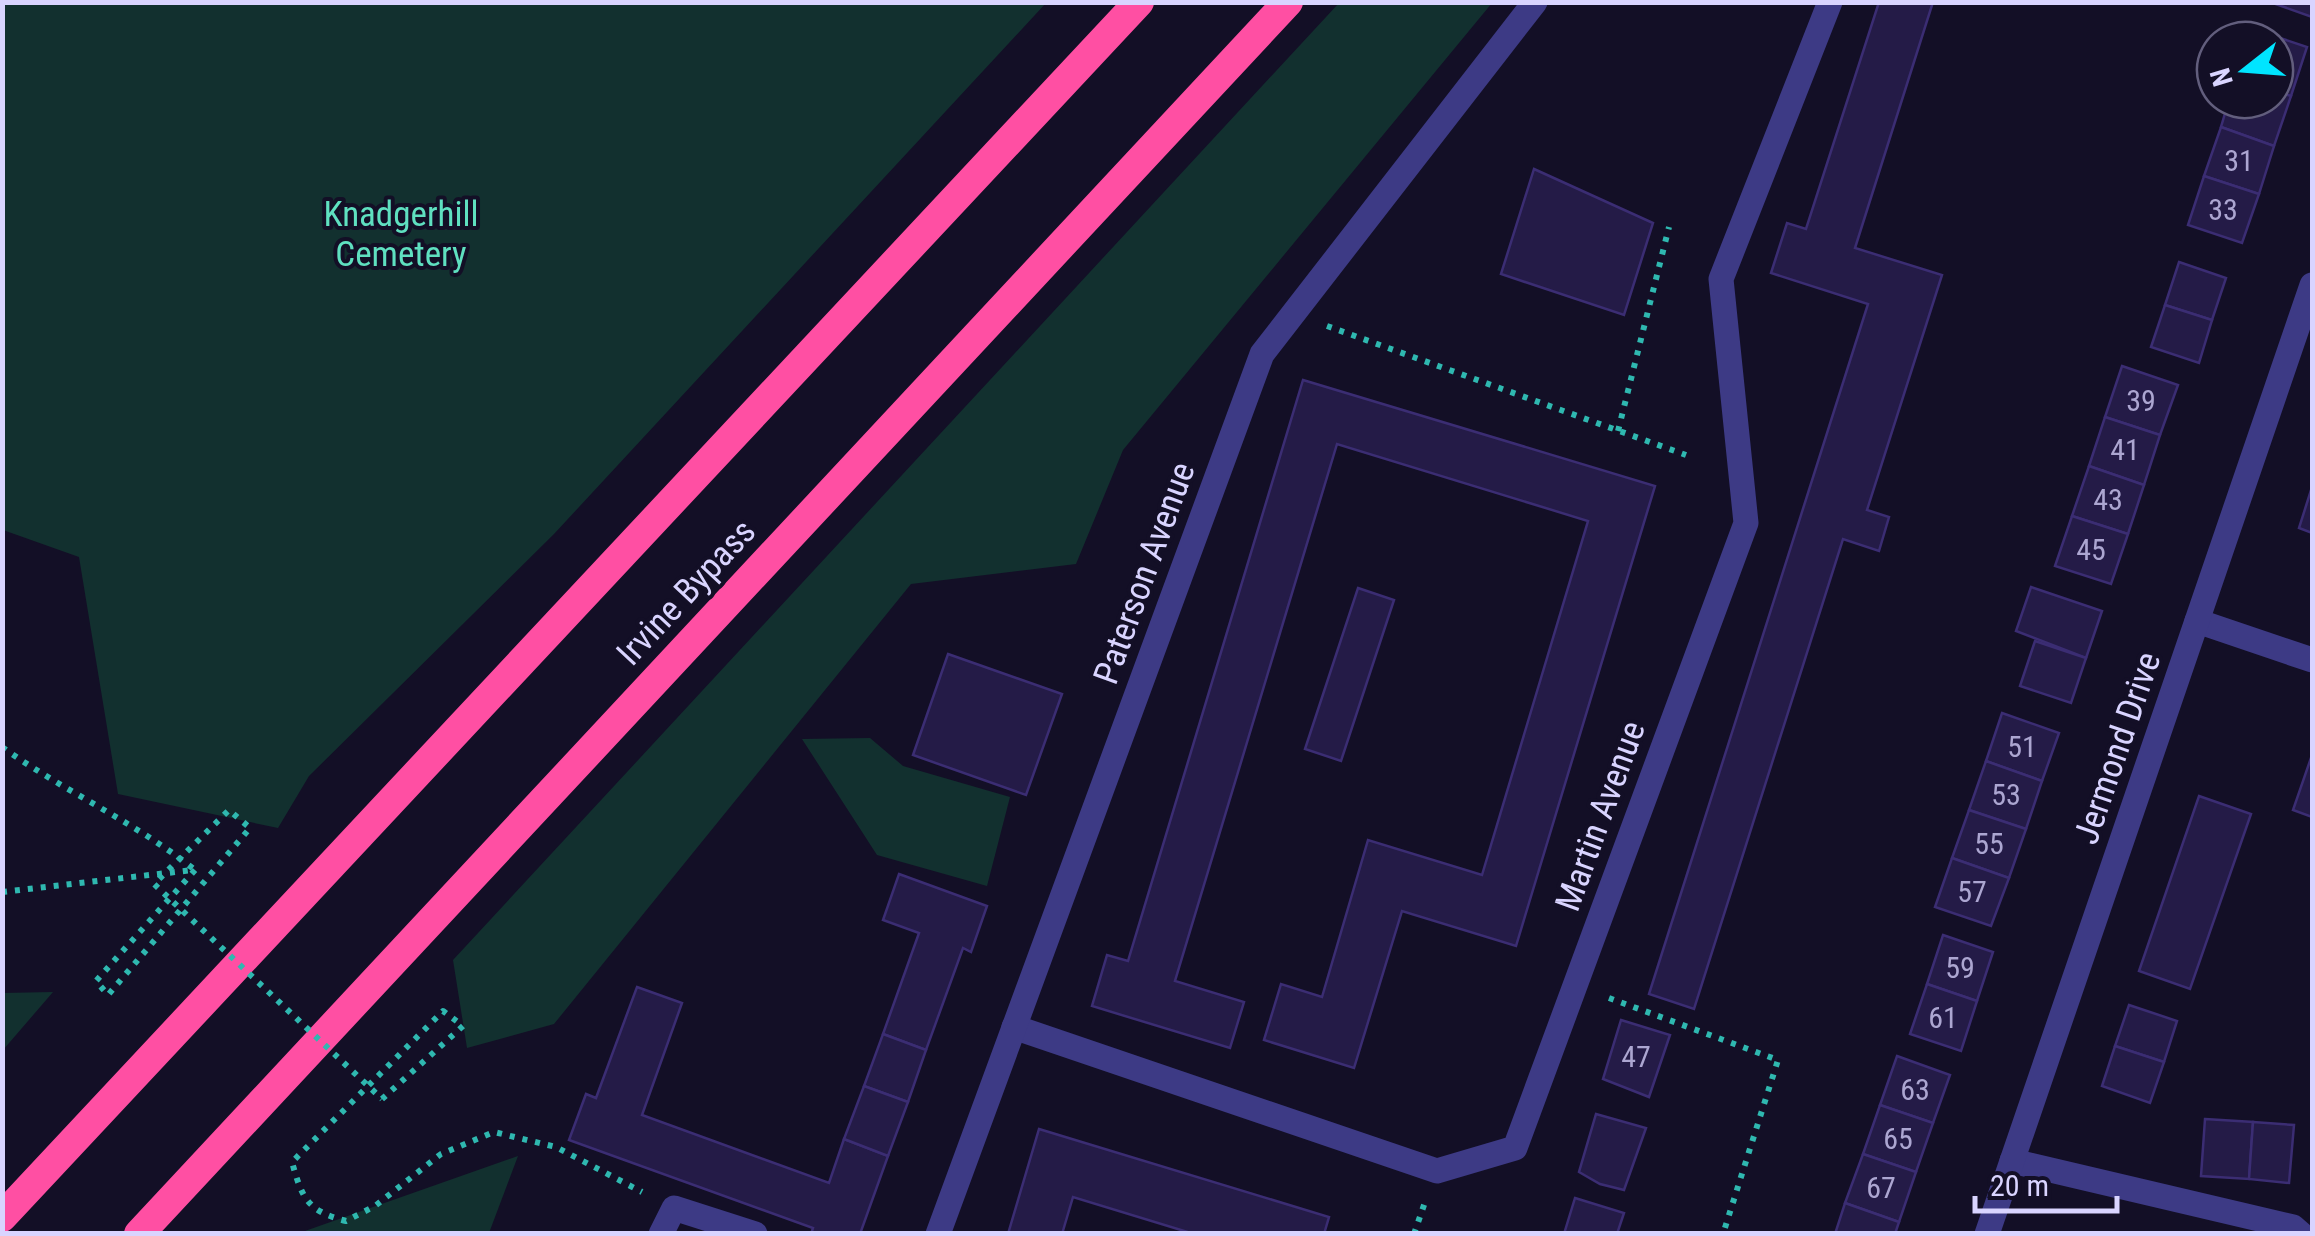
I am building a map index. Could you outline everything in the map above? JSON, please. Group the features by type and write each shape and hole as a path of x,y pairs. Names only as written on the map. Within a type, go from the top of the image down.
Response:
{"highway":[{"name":"Irvine Bypass","path":"2,1217 1139,2"},
{"name":"Irvine Bypass","path":"139,1234 1288,2"}],"street":[{"name":"Paterson Avenue","path":"938,1234 1262,354 1535,2"},
{"name":"Martin Avenue","path":"1014,1028 1436,1172 1515,1148 1746,523 1721,279 1830,2"},
{"name":"Jermond Drive","path":"1988,1234 2312,285"},
{"path":"2198,621 2312,660"},
{"path":"2012,1161 2293,1227 2301,1234"},
{"path":"661,1234 674,1208 755,1234"}],"path":[{"path":"1618,431 1669,226"},
{"path":"1293,314 1686,455"},
{"path":"2,747 70,792 157,840 195,870"},
{"path":"195,870 170,898 158,912 108,967 96,981 108,995 173,919 186,904 250,828 230,810 154,884 168,897 182,910 197,924 211,938 240,964 325,1045 340,1058 368,1086 382,1099 463,1026 444,1011 416,1038 375,1080 361,1093 292,1162 302,1198 325,1216 346,1221 376,1206 442,1154 494,1132 556,1147 674,1208"},
{"path":"2,892 195,870"},
{"path":"1574,985 1778,1060 1723,1234"}],"green space":[{"name":"Knadgerhill Cemetery","path":"3,2 1046,3 554,534 309,776 278,828 118,794 79,557 3,530"},
{"path":"1339,3 1492,3 1123,450 1076,564 911,584 554,1024 467,1048 453,960"},
{"path":"870,738 903,766 1010,797 987,886 877,855 802,739"},
{"path":"53,992 3,1050 3,993"},
{"path":"518,1156 489,1233 298,1233 305,1231"}],"building":[{"path":"1879,2 1933,2 1855,248 1942,275 1867,510 1889,517 1879,551 1843,539 1694,1009 1649,994 1868,304 1771,273 1787,223 1806,229"},
{"path":"2270,2 2312,2 2312,17"},
{"path":"2295,43 2307,47 2295,84"},
{"path":"2223,120 2283,120 2274,146 2221,127"},
{"path":"2221,127 2274,146 2259,194 2204,176"},
{"path":"1534,169 1653,223 1624,315 1501,274"},
{"path":"2204,176 2259,194 2242,243 2188,225"},
{"path":"2179,262 2226,278 2212,320 2165,305"},
{"path":"2165,305 2212,320 2199,363 2151,347"},
{"path":"2122,366 2178,385 2160,435 2105,417"},
{"path":"1303,380 1655,486 1516,946 1402,911 1354,1068 1264,1040 1281,984 1322,997 1368,840 1482,875 1588,521 1337,444 1175,981 1244,1002 1230,1048 1092,1006 1107,955 1128,961"},
{"path":"2105,417 2160,435 2144,485 2089,466"},
{"path":"2089,466 2144,485 2128,534 2072,516"},
{"path":"2312,487 2312,533 2299,528"},
{"path":"2072,516 2128,534 2111,584 2055,566"},
{"path":"2031,587 2102,611 2086,658 2016,631"},
{"path":"1358,588 1394,600 1341,761 1305,749"},
{"path":"2035,641 2086,658 2071,703 2020,686"},
{"path":"948,654 1062,694 1026,795 913,755"},
{"path":"2002,713 2059,733 2042,781 1986,761"},
{"path":"2312,755 2312,817 2293,810"},
{"path":"1986,761 2042,781 2026,829 1969,810"},
{"path":"2199,796 2251,814 2190,989 2139,971"},
{"path":"1969,810 2026,829 2009,878 1952,858"},
{"path":"1952,858 2009,878 1991,926 1935,907"},
{"path":"899,874 987,906 971,952 963,948 926,1050 883,1034 919,933 883,920"},
{"path":"1943,935 1993,952 1977,1001 1927,984"},
{"path":"1927,984 1977,1001 1961,1051 1910,1034"},
{"path":"637,987 682,1003 642,1115 829,1183 844,1139 888,1156 860,1234 811,1234 813,1228 569,1140 586,1094 596,1098"},
{"path":"2129,1005 2177,1021 2164,1062 2115,1046"},
{"path":"1621,1020 1670,1035 1649,1097 1603,1079"},
{"path":"883,1034 926,1050 908,1102 864,1086"},
{"path":"2115,1046 2164,1062 2150,1103 2102,1086"},
{"path":"1897,1056 1950,1075 1933,1123 1880,1105"},
{"path":"864,1086 908,1102 888,1156 844,1139"},
{"path":"1880,1105 1933,1123 1916,1172 1863,1154"},
{"path":"1596,1114 1646,1128 1624,1190 1600,1184 1579,1172"},
{"path":"2205,1119 2253,1122 2249,1179 2201,1176"},
{"path":"2253,1122 2294,1125 2289,1183 2249,1179"},
{"path":"1039,1129 1329,1217 1324,1234 1194,1234 1073,1197 1062,1234 1008,1234"},
{"path":"1863,1154 1916,1172 1899,1222 1845,1203"},
{"path":"1575,1198 1624,1213 1617,1234 1564,1234"},
{"path":"1845,1203 1899,1222 1895,1234 1835,1234"}]}
